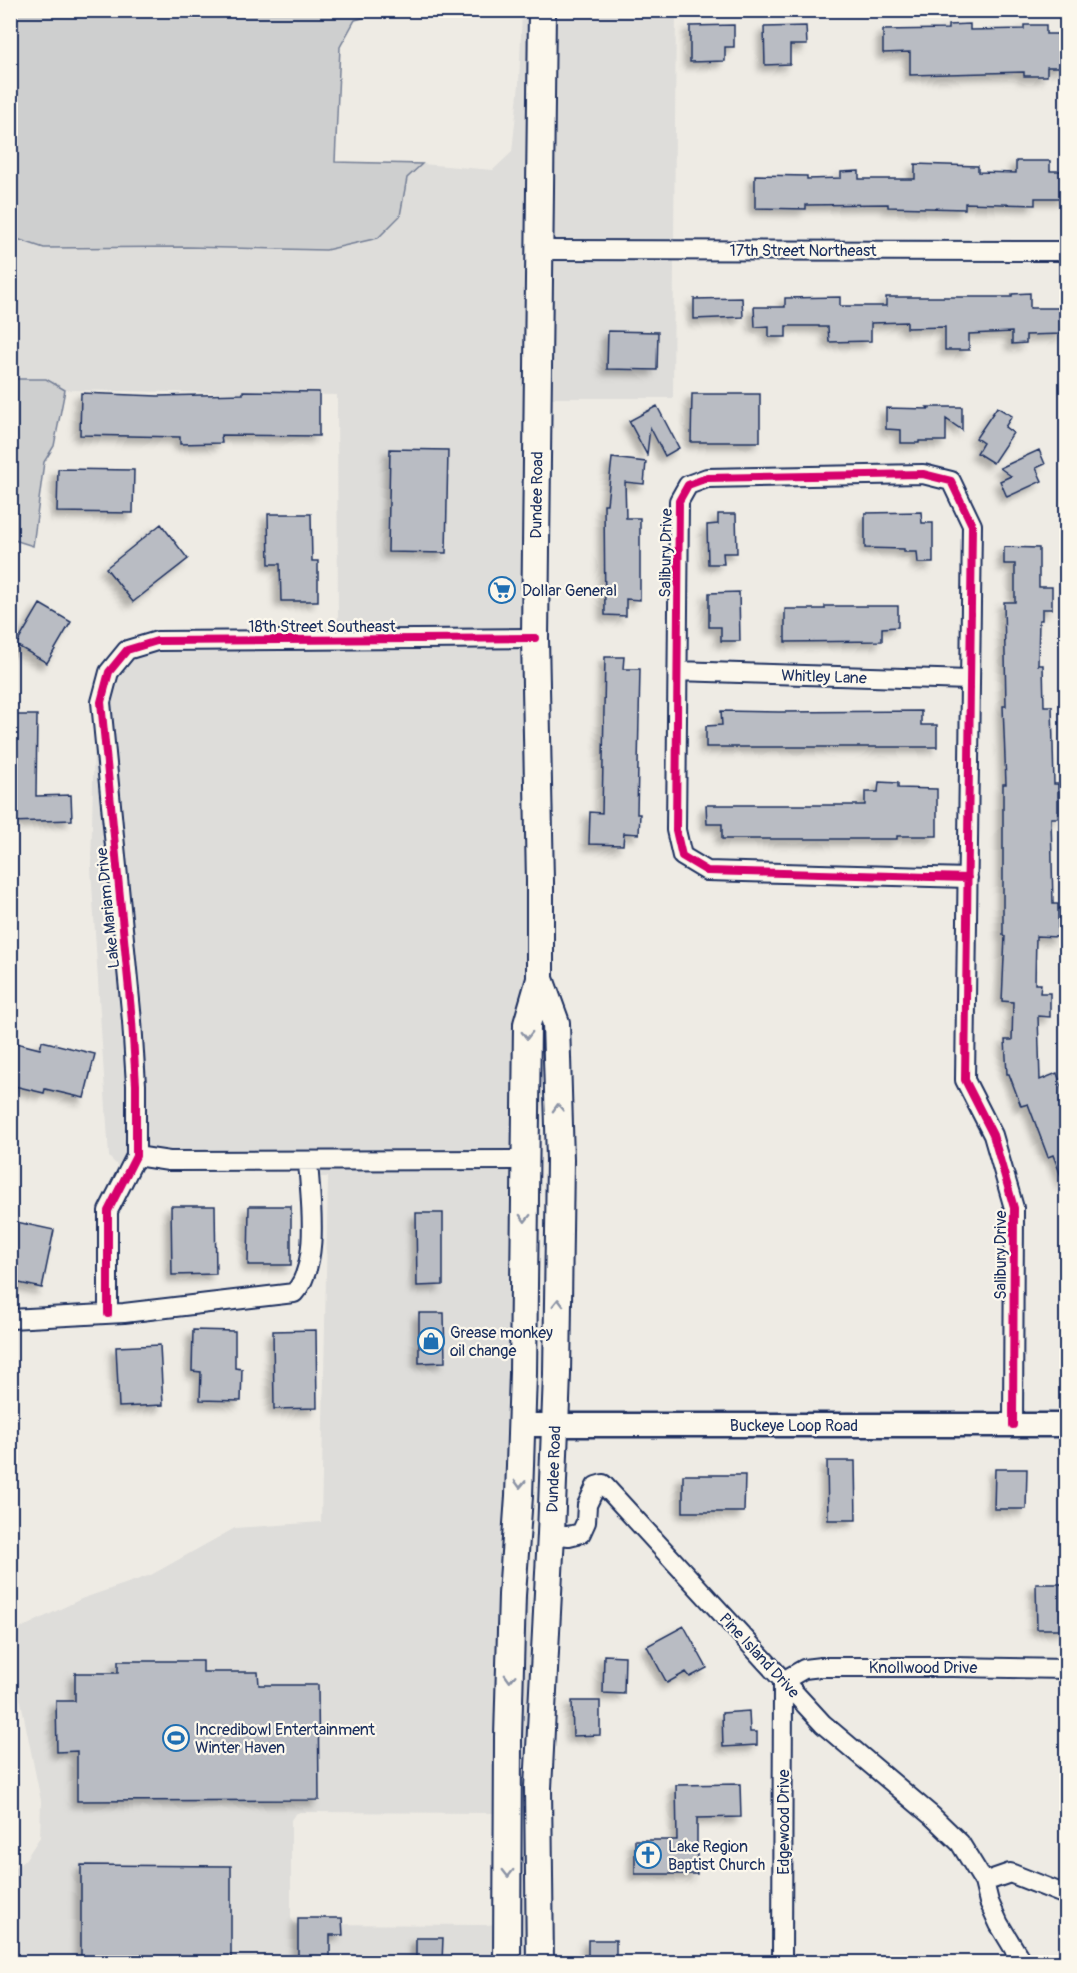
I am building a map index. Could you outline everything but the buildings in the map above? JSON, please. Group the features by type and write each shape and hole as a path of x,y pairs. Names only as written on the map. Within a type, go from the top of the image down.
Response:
{"main road":[{"name":"Dundee Road","path":"507,1962 508,1737 512,1594 521,1425 527,1024 540,979 535,638 542,10"},
{"name":"Dundee Road","path":"540,979 556,1023 560,1160 557,1374 538,1788 540,1962"}],"street":[{"name":"17th Street Northeast","path":"539,250 1066,251"},
{"name":"Salibury Drive","path":"968,878 707,871 682,856 675,830 679,501 688,485 707,478 923,474 951,481 972,525 968,878 965,1080 993,1135 1014,1208 1013,1425"},
{"name":"18th Street Southeast","path":"117,663 127,650 158,641 535,638"},
{"name":"Lake Mariam Drive","path":"117,663 109,672 101,702 132,1021 136,1085 136,1156"},
{"name":"Whitley Lane","path":"677,672 970,680"},
{"path":"108,1314 108,1211 136,1156 169,1161 526,1160"},
{"path":"10,1319 108,1314 294,1293 305,1276 310,1255 308,1161"},
{"name":"Buckeye Loop Road","path":"521,1425 1066,1425"},
{"name":"Pine Island Drive","path":"551,1534 568,1536 581,1533 586,1522 587,1505 596,1486 603,1484 823,1724 932,1816 960,1843 984,1882 989,1902 999,1924 1022,1962"},
{"name":"Knollwood Drive","path":"783,1681 804,1669 821,1667 952,1666 1066,1669"},
{"name":"Edgewood Drive","path":"782,1962 783,1681"},
{"path":"984,1882 1010,1873 1066,1894"}],"shaded area":[{"path":"11,10 389,11 355,20 340,47 335,162 422,164 407,178 400,216 378,238 326,250 187,247 44,248 11,237"},
{"path":"522,11 532,11 524,629 338,630 337,395 65,390 46,379 11,379 11,237 44,248 187,247 400,216 407,178 422,164 493,170 512,152 519,84"},
{"path":"552,11 676,11 674,241 549,241"},
{"path":"549,259 674,259 673,398 547,398"},
{"path":"10,379 46,379 65,390 54,446 44,462 33,546 11,539"},
{"path":"525,646 530,972 516,1151 170,1152 146,1148 146,1085 142,1020 111,703 119,676 134,658 159,650"},
{"path":"94,738 122,1021 126,1085 126,1154 119,1167 109,1157 91,868"},
{"path":"516,1169 497,1962 11,1962 10,1859 15,1868 25,1860 40,1837 41,1801 21,1702 11,1670 11,1633 81,1599 151,1575 235,1528 321,1522 328,1177 319,1177 319,1170","holes":["300,1812 493,1813 497,1820 496,1920 493,1924 295,1924 291,1918 291,1820 295,1814"]},
{"path":"526,1545 530,1620 530,1962 517,1962 518,1737"}],"cycle path":[{"path":"968,878 707,871 682,856 676,830 679,501 688,485 707,478 923,474 951,481 972,525 965,1080 993,1135 1014,1208 1013,1425"},
{"path":"108,1314 108,1211 136,1156 136,1085 132,1021 101,702 109,672 127,650 157,641 535,638"}],"place":[{"name":"Dollar General","path":"502,590"},
{"name":"Grease monkey oil change","path":"431,1341"},
{"name":"Incredibowl Entertainment Winter Haven","path":"176,1738"},
{"name":"Lake Region Baptist Church","path":"648,1855"}]}
